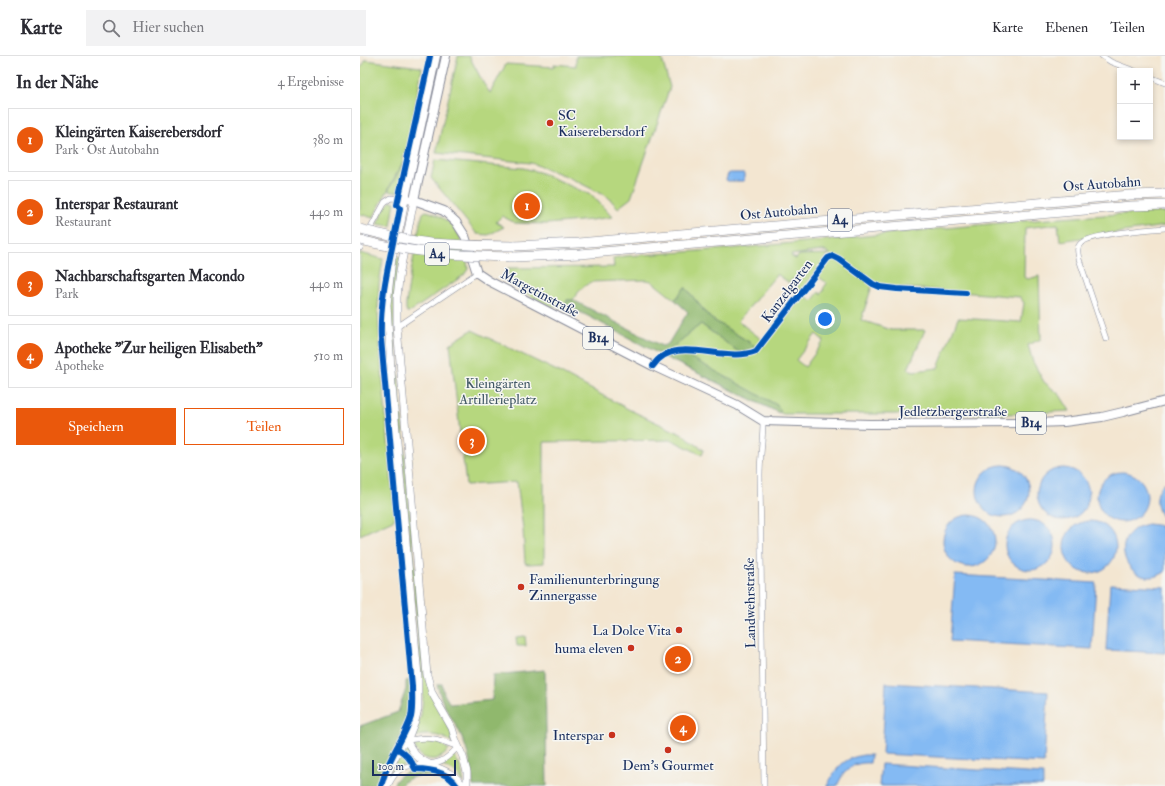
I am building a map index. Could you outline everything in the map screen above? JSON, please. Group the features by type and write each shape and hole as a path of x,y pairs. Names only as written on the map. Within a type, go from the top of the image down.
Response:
{"highway":[{"name":"Ost Autobahn","path":"360,229 385,235 429,242 472,246 514,246 578,243 1130,195 1165,194"},
{"name":"Ost Autobahn","path":"360,240 428,253 514,257 580,254 1131,206 1165,205"}],"main road":[{"path":"436,56 405,198 401,224 392,258 387,305 392,386 418,676 418,709 407,741 418,758 449,772 463,786"},
{"path":"446,56 414,200 400,272 397,297 397,327 427,677 432,693 452,728 463,757 467,772 467,786"},
{"path":"405,198 444,211 456,222 465,236 477,273"},
{"name":"Margetinstraße","path":"477,273 523,299 653,366 737,405 763,421"},
{"name":"Jedletzbergerstraße","path":"763,421 870,424 1035,423 1102,417 1165,401"}],"street":[{"path":"1102,56 1111,62 1127,68"},
{"path":"1153,78 1165,83"},
{"path":"360,248 386,202 391,198 405,198"},
{"path":"1106,339 1077,248 1083,241 1095,237 1165,228"},
{"name":"Kanzelgarten","path":"653,366 661,356 674,351 690,350 737,355 756,351 828,258 833,256 873,284 880,287 897,290 966,293"},
{"path":"397,327 477,273"},
{"name":"Landwehrstraße","path":"763,421 760,461 764,786"},
{"path":"431,737 458,747 449,756 442,760 430,764 406,767 400,770 396,773 387,786 386,779 400,750 407,741 431,737"}],"green space":[{"name":"SC Kaiserebersdorf","path":"458,56 469,56 490,93 506,64 554,67 554,64 576,66 576,56 661,56 670,87 631,198 618,208 608,197 568,177 531,163 436,153"},
{"path":"366,60 422,68 409,143 402,159 404,160 373,218 360,214 360,69"},
{"path":"435,160 523,168 539,172 593,196 612,217 547,224 515,223 502,216 496,222 504,227 488,235 477,234 431,178"},
{"path":"404,162 398,192 391,192 389,189"},
{"path":"391,201 395,202 391,226 377,224 385,207"},
{"path":"426,211 443,218 454,228 463,245 468,269 464,275 410,312 407,312 406,304 409,283 420,223 423,213"},
{"path":"1165,212 1165,226 1060,241 1058,224 1025,228 1024,277 1028,279 1039,276 1041,339 1028,345 1033,362 1044,382 1060,395 1070,411 1006,414 783,414 661,355 701,324 740,353 757,347 710,318 685,287 675,300 651,281 591,282 580,290 573,300 567,300 565,307 560,307 541,302 508,281 508,268 614,267 613,258 625,256 744,247 1064,218","holes":["826,251 829,254 799,255 796,259 791,255","829,254 832,259 816,275 827,283 823,289 824,290 821,294 819,292 812,301 804,295 765,342 738,321 777,274 789,283 792,279 797,282 797,288 801,291","872,286 1020,297 1024,303 1021,322 958,318 938,368 914,371 908,369 925,330 891,330 861,320","816,334 824,341 805,367 796,360"]},
{"path":"360,253 383,259 379,284 378,311 395,519 360,535"},
{"path":"397,256 400,257 394,296 394,329 424,674 451,732 452,742 442,737 433,735 413,737 421,715 423,696 391,326 390,300"},
{"path":"685,287 710,318 757,347 754,350 740,353 701,324 661,355 588,316 565,307 567,300 573,300 662,346 668,344 688,312 675,300"},
{"name":"Kleingärten Artillerieplatz","path":"472,330 557,371 630,410 681,434 704,450 702,455 672,440 544,442 544,563 525,563 523,529 517,482 466,485 450,344"},
{"path":"686,352 688,356 777,405 781,411 779,413 665,357 669,354"},
{"path":"525,636 526,646 517,646 516,637"},
{"path":"545,670 547,786 473,786 471,766 466,747 459,731 443,703 437,684 442,684 444,694 450,704 492,700 493,675"},
{"path":"409,680 411,708 406,727 384,768 378,786 360,786 360,726 398,712 406,689 406,681"},
{"path":"427,741 440,743 449,750 440,758 425,758 420,755 414,745"},
{"path":"407,749 412,757 418,762 402,766 390,776 397,761"},
{"path":"454,755 461,768 464,783 455,772 441,765 447,762"},
{"path":"418,770 445,775 456,786 449,786 447,783 434,778 416,776 400,786 393,786 400,776"}],"water":[{"path":"744,173 744,181 726,180 728,174"},
{"path":"998,465 1008,465 1017,469 1025,477 1029,486 1029,496 1025,505 1017,513 1008,517 998,517 989,513 981,505 977,496 977,486 981,477 989,469"},
{"path":"1058,468 1068,468 1082,475 1089,489 1089,499 1082,513 1068,520 1058,520 1048,516 1041,509 1037,499 1037,489 1041,479 1048,472"},
{"path":"1117,472 1127,472 1140,479 1147,492 1147,502 1140,515 1127,522 1117,522 1108,518 1101,511 1097,502 1097,492 1101,483 1108,476"},
{"path":"1165,482 1165,521 1157,507 1157,496"},
{"path":"964,515 974,515 988,522 995,536 995,546 988,560 974,567 964,567 954,563 947,556 943,546 943,536 947,526 954,519"},
{"path":"1025,520 1035,520 1048,527 1055,540 1055,550 1048,563 1035,570 1025,570 1016,566 1009,559 1005,550 1005,540 1009,531 1016,524"},
{"path":"1090,521 1100,523 1108,529 1114,537 1116,547 1114,557 1108,565 1100,571 1090,573 1080,571 1072,565 1066,557 1064,547 1066,537 1072,529 1080,523"},
{"path":"1147,524 1157,525 1165,529 1165,572 1153,577 1143,576 1134,571 1124,554 1124,544 1129,534 1138,527"},
{"path":"955,575 1096,583 1092,649 950,641"},
{"path":"1110,584 1165,587 1165,653 1106,650"},
{"path":"886,683 1048,692 1044,763 882,754"},
{"path":"864,755 871,755 870,763 858,764 849,768 837,786 827,786 837,769 845,761"},
{"path":"881,764 1043,774 1043,786 879,786"}],"cycle path":[{"path":"381,786 384,775 405,732 412,713 412,686 381,339 382,306 400,208 397,205 430,56"},
{"path":"653,366 662,356 673,352 686,350 730,354 743,354 756,351 828,258 833,256 873,284 880,287 966,293"},
{"path":"397,748 408,757 415,769 444,774 457,786"}],"place":[{"name":"SC Kaiserebersdorf","path":"550,123"},
{"name":"Kleingärten Kaiserebersdorf","path":"527,206"},
{"name":"Nachbarschaftsgarten Macondo","path":"472,441"},
{"name":"Familienunterbringung Zinnergasse","path":"521,587"},
{"name":"La Dolce Vita","path":"679,630"},
{"name":"huma eleven","path":"631,648"},
{"name":"Interspar Restaurant","path":"678,659"},
{"name":"Apotheke \"Zur heiligen Elisabeth\"","path":"683,728"},
{"name":"Interspar","path":"612,735"},
{"name":"Dem's Gourmet","path":"668,750"}]}
